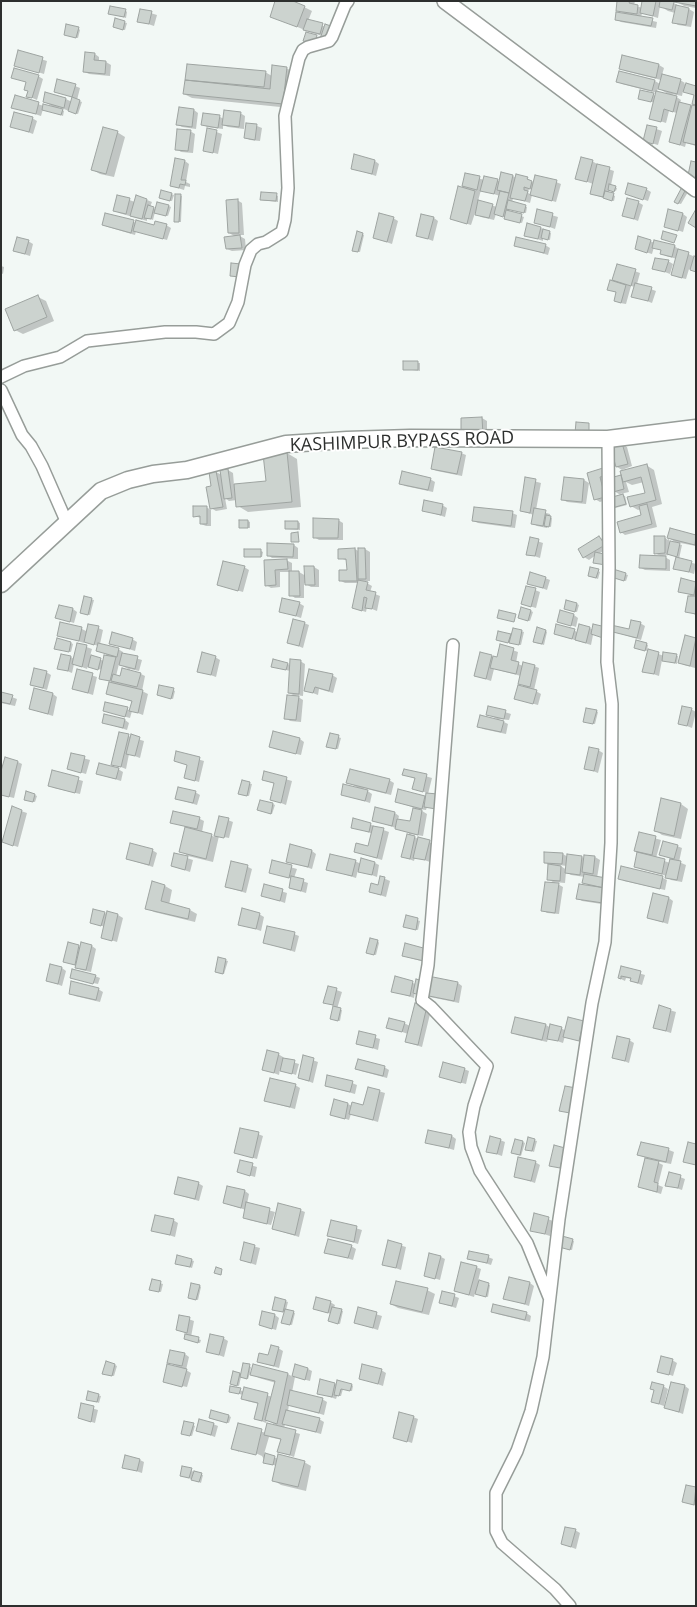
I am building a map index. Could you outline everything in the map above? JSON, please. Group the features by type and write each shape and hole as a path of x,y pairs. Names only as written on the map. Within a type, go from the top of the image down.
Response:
{"main road":[{"name":"KASHIMPUR BYPASS ROAD","path":"1,584 101,491 128,480 153,474 187,470 286,444 410,438 608,439 696,428"}],"street":[{"path":"1,377 24,366 60,357 87,341 165,332 214,334 229,323 238,302 242,279 251,250 258,244 266,242 282,232 284,226 288,188 285,116 298,58 303,50 308,47 329,41 339,16 348,1"},
{"path":"446,1 696,189"},
{"path":"1,390 22,435 31,446 42,466 66,523"},
{"path":"570,1606 555,1589 512,1554 502,1543 496,1531 496,1493 517,1451 531,1411 543,1357 559,1219 592,1003 605,942 611,843 612,704 607,662 609,568 608,439"},
{"path":"453,645 428,966 422,1000 487,1066 474,1106 469,1132 471,1147 480,1171 526,1243 550,1298"}],"building":[{"path":"275,1 293,1 305,6 297,27 270,17"},
{"path":"617,1 630,1 629,3 638,5 637,14 616,11"},
{"path":"642,1 656,1 653,16 640,13"},
{"path":"660,1 696,1 696,6 674,2 672,10 659,7"},
{"path":"676,5 689,8 686,25 672,23"},
{"path":"110,6 126,9 124,17 108,14"},
{"path":"140,9 152,11 149,24 137,22"},
{"path":"616,12 653,18 651,26 615,20"},
{"path":"115,18 125,21 123,30 113,27"},
{"path":"307,19 323,23 320,34 303,30"},
{"path":"66,24 79,27 76,38 64,35"},
{"path":"325,24 334,27 329,40 320,39"},
{"path":"306,32 317,35 315,44 303,41"},
{"path":"18,50 43,57 39,73 14,66"},
{"path":"85,52 95,53 94,60 106,61 105,74 83,72"},
{"path":"622,55 659,64 656,78 619,69"},
{"path":"187,64 266,71 264,87 185,80"},
{"path":"272,65 287,67 283,104 183,94 185,80 270,89"},
{"path":"14,68 39,75 32,98 26,97 28,91 24,90 26,82 11,78"},
{"path":"619,71 655,80 652,91 616,82"},
{"path":"662,74 681,79 677,94 658,89"},
{"path":"57,79 76,84 72,97 54,92"},
{"path":"686,83 696,86 696,105 692,104 694,95 683,92"},
{"path":"640,90 654,93 651,102 638,99"},
{"path":"656,91 677,96 673,112 664,109 661,122 649,119"},
{"path":"45,92 66,98 64,108 43,102"},
{"path":"15,95 39,102 36,114 11,108"},
{"path":"72,97 80,100 76,114 68,111"},
{"path":"679,102 691,105 680,145 669,142"},
{"path":"43,104 63,109 61,115 42,110"},
{"path":"692,105 696,106 696,145 683,142"},
{"path":"179,107 194,109 192,127 176,125"},
{"path":"224,110 241,112 239,127 222,125"},
{"path":"14,112 33,117 29,132 10,127"},
{"path":"203,113 220,115 218,128 201,125"},
{"path":"246,123 257,124 255,140 244,138"},
{"path":"647,125 657,127 653,144 643,141"},
{"path":"103,127 118,131 106,174 91,170"},
{"path":"207,128 217,130 213,153 203,151"},
{"path":"177,129 191,130 188,151 175,150"},
{"path":"354,154 375,160 372,174 351,169"},
{"path":"581,157 593,160 587,182 575,179"},
{"path":"175,158 185,160 181,180 186,180 185,185 180,184 179,188 170,186"},
{"path":"691,161 696,162 696,182 687,180"},
{"path":"597,164 610,167 603,197 590,194"},
{"path":"501,172 513,175 509,193 497,190"},
{"path":"465,173 480,176 477,190 462,186"},
{"path":"516,174 528,177 527,179 532,181 530,189 524,187 524,190 528,191 525,201 510,198"},
{"path":"535,175 557,180 552,201 530,195"},
{"path":"484,176 498,179 494,194 480,191"},
{"path":"628,183 647,188 643,200 625,194"},
{"path":"609,184 616,186 614,192 608,190"},
{"path":"458,186 475,191 467,224 450,219"},
{"path":"682,187 686,189 678,204 674,202"},
{"path":"161,190 172,193 170,201 159,198"},
{"path":"500,191 509,193 503,217 494,214"},
{"path":"605,191 614,193 612,201 603,198"},
{"path":"261,192 277,193 276,201 260,200"},
{"path":"175,194 181,194 179,222 174,222"},
{"path":"117,195 130,198 126,214 113,211"},
{"path":"136,195 147,199 142,219 130,216"},
{"path":"627,198 639,201 634,219 622,216"},
{"path":"238,199 239,233 228,233 226,200"},
{"path":"478,200 493,204 489,218 475,215"},
{"path":"508,200 526,205 524,213 506,209"},
{"path":"157,202 169,205 166,216 154,213"},
{"path":"148,205 154,207 151,219 144,218"},
{"path":"537,209 553,213 550,227 534,223"},
{"path":"668,209 683,213 678,231 664,227"},
{"path":"696,209 696,228 688,223"},
{"path":"506,210 522,214 520,223 504,219"},
{"path":"105,213 134,220 131,233 102,225"},
{"path":"379,213 394,217 387,242 373,238"},
{"path":"421,214 434,217 428,239 416,236"},
{"path":"136,220 154,225 155,221 167,224 163,239 133,231"},
{"path":"527,223 541,227 538,239 524,236"},
{"path":"543,229 550,231 548,240 541,238"},
{"path":"357,231 363,233 358,252 352,251"},
{"path":"663,231 677,235 674,243 661,239"},
{"path":"240,235 242,248 226,249 224,237"},
{"path":"638,236 651,240 647,253 635,249"},
{"path":"17,237 29,240 25,254 13,251"},
{"path":"516,237 546,244 544,253 514,246"},
{"path":"654,240 675,245 672,257 660,254 661,250 652,248"},
{"path":"678,249 689,252 682,278 671,275"},
{"path":"694,256 696,257 696,272 690,270"},
{"path":"655,258 669,260 665,272 652,269"},
{"path":"231,263 241,264 240,277 230,276"},
{"path":"617,264 636,269 631,286 612,280"},
{"path":"610,280 626,285 621,303 614,301 616,292 607,290"},
{"path":"635,283 652,287 648,301 631,297"},
{"path":"38,295 47,317 14,331 5,309"},
{"path":"403,361 418,361 418,370 403,370"},
{"path":"482,417 483,435 461,435 461,418"},
{"path":"576,422 589,423 589,434 575,433"},
{"path":"622,443 628,464 616,467 610,446"},
{"path":"435,447 462,452 457,474 431,469"},
{"path":"287,452 292,502 236,507 234,484 266,481 263,454"},
{"path":"647,464 656,500 630,507 627,497 645,493 641,477 623,482 620,471"},
{"path":"603,468 605,476 600,477 605,497 594,500 587,473"},
{"path":"228,469 232,498 224,499 220,470"},
{"path":"216,471 223,507 210,509 206,487 211,486 209,472"},
{"path":"402,471 431,478 428,490 399,484"},
{"path":"621,475 624,489 613,492 610,478"},
{"path":"525,477 536,479 530,513 520,511"},
{"path":"564,477 584,479 582,502 561,500"},
{"path":"623,494 626,504 612,508 609,498"},
{"path":"424,500 443,504 441,515 422,511"},
{"path":"647,504 652,524 620,533 617,522 641,515 639,506"},
{"path":"193,506 207,506 207,524 200,524 200,516 193,517"},
{"path":"474,507 513,511 511,526 472,521"},
{"path":"534,508 546,510 543,526 531,524"},
{"path":"546,515 551,516 549,527 544,526"},
{"path":"313,518 339,519 338,538 313,538"},
{"path":"239,520 248,520 248,528 239,528"},
{"path":"285,521 298,521 298,529 285,529"},
{"path":"670,528 696,535 695,545 667,538"},
{"path":"298,532 299,542 291,542 291,533"},
{"path":"599,536 605,545 583,558 578,549"},
{"path":"654,536 665,536 665,553 654,554"},
{"path":"530,537 539,539 535,556 526,555"},
{"path":"670,541 680,543 677,557 667,554"},
{"path":"267,543 294,544 293,557 267,556"},
{"path":"355,548 357,581 339,581 339,570 347,570 346,559 338,559 338,549"},
{"path":"358,548 365,548 366,579 358,579"},
{"path":"244,549 261,549 261,557 244,557"},
{"path":"595,552 608,555 606,565 593,563"},
{"path":"640,555 666,556 666,569 639,568"},
{"path":"676,557 692,561 689,572 673,569"},
{"path":"287,559 288,569 275,570 276,585 265,586 264,560"},
{"path":"223,561 245,566 238,591 217,585"},
{"path":"304,566 314,566 315,585 305,585"},
{"path":"590,567 599,569 596,578 588,576"},
{"path":"613,569 626,573 624,581 611,577"},
{"path":"289,571 299,571 300,596 289,596"},
{"path":"530,572 546,577 543,588 527,584"},
{"path":"681,578 696,582 694,595 678,592"},
{"path":"358,580 368,582 366,590 376,592 372,609 365,608 367,598 364,597 362,611 352,608"},
{"path":"526,586 536,588 531,607 521,604"},
{"path":"84,596 92,598 88,615 80,613"},
{"path":"688,596 696,596 696,614 685,612"},
{"path":"282,598 300,602 296,616 279,612"},
{"path":"566,600 577,603 575,612 564,609"},
{"path":"59,605 73,608 70,622 55,618"},
{"path":"521,607 531,610 528,621 518,618"},
{"path":"499,610 516,614 514,622 497,618"},
{"path":"560,610 574,614 571,626 557,622"},
{"path":"293,619 305,622 299,646 287,643"},
{"path":"631,620 641,622 637,638 609,631 611,625 629,629"},
{"path":"60,622 82,627 79,641 57,636"},
{"path":"88,624 99,626 94,645 84,642"},
{"path":"556,624 575,629 572,639 554,634"},
{"path":"579,624 590,627 586,643 575,640"},
{"path":"593,624 606,627 603,638 591,634"},
{"path":"537,627 546,630 542,644 533,642"},
{"path":"513,628 522,630 519,645 509,643"},
{"path":"498,631 511,634 508,643 496,640"},
{"path":"112,632 133,638 130,649 109,644"},
{"path":"685,635 696,638 690,666 678,663"},
{"path":"57,638 71,642 69,652 54,649"},
{"path":"636,640 647,643 645,651 634,648"},
{"path":"77,643 87,645 82,667 72,664"},
{"path":"98,643 119,648 117,657 96,651"},
{"path":"500,644 514,648 511,660 519,662 516,674 490,668 493,656 497,657"},
{"path":"648,649 659,652 654,674 642,672"},
{"path":"202,652 216,656 211,675 197,672"},
{"path":"480,652 492,655 486,679 474,676"},
{"path":"663,652 677,654 675,663 662,661"},
{"path":"122,653 138,656 135,669 119,665"},
{"path":"61,654 71,656 68,671 57,669"},
{"path":"91,655 101,658 98,670 88,667"},
{"path":"104,655 116,657 110,681 99,679"},
{"path":"273,659 288,663 286,670 271,667"},
{"path":"290,659 301,660 299,694 288,693"},
{"path":"523,662 535,665 530,687 518,684"},
{"path":"34,668 47,671 43,688 30,685"},
{"path":"122,668 141,673 137,687 111,681 113,674 120,676"},
{"path":"77,669 93,673 88,693 72,689"},
{"path":"309,669 333,674 329,691 315,687 313,693 304,691"},
{"path":"109,682 143,690 138,713 129,711 132,701 106,694"},
{"path":"159,685 174,688 171,699 157,695"},
{"path":"518,685 537,690 533,704 514,699"},
{"path":"34,688 53,693 48,714 29,709"},
{"path":"1,692 13,695 10,704 1,702"},
{"path":"287,695 299,696 296,720 284,719"},
{"path":"105,702 128,707 125,717 103,711"},
{"path":"488,706 506,710 504,719 486,715"},
{"path":"682,706 692,708 687,726 678,724"},
{"path":"586,708 597,710 593,724 583,722"},
{"path":"104,714 125,719 123,728 102,723"},
{"path":"480,715 504,721 501,732 477,727"},
{"path":"273,731 300,738 296,754 269,747"},
{"path":"119,732 129,734 121,767 111,765"},
{"path":"330,733 339,735 336,749 326,747"},
{"path":"131,734 140,737 135,756 126,754"},
{"path":"589,747 599,749 594,771 584,769"},
{"path":"176,751 200,757 195,781 184,778 187,765 174,761"},
{"path":"71,753 85,756 81,773 67,769"},
{"path":"5,757 18,761 9,797 1,795 1,771"},
{"path":"99,763 119,768 116,779 96,774"},
{"path":"350,769 390,779 386,793 346,783"},
{"path":"404,769 427,774 423,792 412,789 415,778 402,775"},
{"path":"52,770 79,777 75,793 48,786"},
{"path":"264,771 287,777 281,803 270,800 274,783 262,780"},
{"path":"242,780 250,782 247,796 238,794"},
{"path":"343,784 368,790 365,801 341,795"},
{"path":"178,787 196,791 193,803 175,799"},
{"path":"398,789 425,796 422,809 395,802"},
{"path":"26,791 35,794 33,802 24,800"},
{"path":"426,793 438,794 436,809 424,807"},
{"path":"661,798 681,803 674,836 654,831"},
{"path":"260,800 273,803 271,814 257,810"},
{"path":"12,806 22,810 13,846 2,842"},
{"path":"375,807 395,812 392,826 372,821"},
{"path":"413,808 422,810 418,835 395,829 397,819 410,821"},
{"path":"173,811 200,817 197,829 170,823"},
{"path":"219,816 229,818 224,838 214,836"},
{"path":"353,818 371,823 369,832 351,828"},
{"path":"373,826 384,828 377,858 354,852 356,843 368,846"},
{"path":"185,827 212,834 206,859 179,852"},
{"path":"639,832 656,836 652,855 634,851"},
{"path":"407,834 415,836 410,859 401,857"},
{"path":"418,837 430,840 425,860 413,858"},
{"path":"663,841 678,845 674,859 659,855"},
{"path":"130,843 153,849 149,865 126,859"},
{"path":"290,844 312,850 308,867 286,862"},
{"path":"544,852 563,853 562,864 544,863"},
{"path":"637,852 665,859 662,874 634,867"},
{"path":"174,853 188,856 185,870 171,866"},
{"path":"330,854 356,860 352,876 326,870"},
{"path":"567,854 582,856 580,875 565,873"},
{"path":"584,855 595,856 593,874 582,872"},
{"path":"361,858 375,862 372,875 358,872"},
{"path":"670,859 681,861 677,880 665,878"},
{"path":"272,860 292,865 289,878 269,873"},
{"path":"231,861 248,865 242,891 225,887"},
{"path":"548,864 561,866 560,881 547,880"},
{"path":"621,866 663,876 660,889 618,879"},
{"path":"584,874 606,878 604,888 582,883"},
{"path":"291,876 304,879 301,891 289,888"},
{"path":"380,876 385,877 381,895 369,892 371,883 378,885"},
{"path":"152,881 165,885 161,901 190,909 188,919 145,909"},
{"path":"545,882 559,883 555,913 541,911"},
{"path":"264,884 283,889 280,901 261,896"},
{"path":"579,884 606,888 603,903 576,899"},
{"path":"653,893 669,897 663,922 647,918"},
{"path":"242,908 260,913 256,929 238,925"},
{"path":"93,909 105,912 101,926 90,923"},
{"path":"107,911 118,914 112,941 101,938"},
{"path":"406,915 418,918 416,930 403,927"},
{"path":"267,926 295,932 291,950 263,943"},
{"path":"370,938 378,940 374,955 366,953"},
{"path":"68,942 79,945 75,965 63,962"},
{"path":"81,942 92,945 86,970 75,968"},
{"path":"405,943 427,949 424,961 402,956"},
{"path":"218,957 226,959 223,974 215,972"},
{"path":"50,964 62,967 58,984 46,981"},
{"path":"621,966 641,971 638,983 630,981 631,978 621,976 621,979 618,978"},
{"path":"72,969 96,975 93,984 70,978"},
{"path":"395,976 413,981 410,996 391,992"},
{"path":"428,976 458,982 454,1001 424,995"},
{"path":"416,979 423,981 419,995 413,993"},
{"path":"71,981 99,988 96,1000 69,994"},
{"path":"328,986 337,988 333,1005 323,1003"},
{"path":"415,1003 427,1006 418,1045 405,1042"},
{"path":"659,1005 671,1009 666,1031 653,1028"},
{"path":"333,1006 341,1008 338,1021 330,1019"},
{"path":"515,1017 546,1024 542,1040 511,1033"},
{"path":"568,1017 584,1021 579,1041 563,1037"},
{"path":"389,1018 405,1022 402,1032 386,1028"},
{"path":"550,1024 562,1027 558,1041 547,1039"},
{"path":"359,1031 376,1035 373,1048 356,1044"},
{"path":"617,1036 630,1039 625,1061 612,1058"},
{"path":"267,1050 279,1053 274,1073 262,1070"},
{"path":"303,1055 314,1058 309,1081 298,1078"},
{"path":"283,1058 295,1060 292,1074 280,1071"},
{"path":"358,1059 385,1066 383,1076 355,1069"},
{"path":"443,1062 465,1068 461,1083 439,1077"},
{"path":"327,1075 353,1081 350,1092 325,1086"},
{"path":"270,1078 296,1084 290,1107 264,1101"},
{"path":"565,1086 576,1088 570,1113 559,1111"},
{"path":"368,1087 380,1090 373,1120 349,1114 352,1102 363,1105"},
{"path":"334,1099 348,1103 345,1119 330,1115"},
{"path":"240,1128 259,1132 253,1158 234,1153"},
{"path":"428,1130 452,1135 449,1148 425,1143"},
{"path":"490,1136 501,1139 497,1154 486,1152"},
{"path":"528,1137 535,1139 532,1151 525,1150"},
{"path":"515,1139 523,1141 520,1155 511,1153"},
{"path":"641,1142 669,1148 666,1162 637,1155"},
{"path":"688,1142 696,1144 696,1165 683,1162"},
{"path":"554,1145 565,1148 560,1168 549,1166"},
{"path":"518,1157 536,1161 531,1181 514,1177"},
{"path":"645,1158 659,1161 654,1182 658,1183 657,1192 638,1187"},
{"path":"240,1160 253,1163 250,1176 237,1172"},
{"path":"669,1172 681,1175 678,1188 665,1186"},
{"path":"178,1177 199,1182 195,1199 174,1194"},
{"path":"227,1186 245,1190 241,1208 223,1203"},
{"path":"246,1202 270,1208 267,1224 243,1218"},
{"path":"278,1203 301,1209 295,1235 272,1229"},
{"path":"534,1213 549,1217 545,1234 530,1231"},
{"path":"155,1215 174,1219 170,1235 151,1231"},
{"path":"331,1220 357,1226 354,1242 327,1236"},
{"path":"562,1236 573,1239 570,1250 559,1247"},
{"path":"328,1239 352,1245 348,1258 324,1253"},
{"path":"388,1240 402,1244 396,1268 382,1265"},
{"path":"244,1242 255,1245 251,1263 240,1260"},
{"path":"469,1251 489,1255 487,1263 467,1259"},
{"path":"429,1253 441,1256 435,1279 424,1276"},
{"path":"177,1255 192,1259 190,1267 175,1264"},
{"path":"461,1262 477,1266 469,1295 454,1291"},
{"path":"216,1267 222,1269 221,1275 214,1273"},
{"path":"509,1277 530,1282 525,1304 503,1299"},
{"path":"152,1279 161,1281 159,1292 149,1290"},
{"path":"479,1280 489,1283 486,1297 475,1294"},
{"path":"396,1281 428,1288 422,1312 390,1304"},
{"path":"191,1283 200,1285 196,1300 188,1298"},
{"path":"442,1291 455,1294 452,1306 439,1303"},
{"path":"275,1297 286,1300 283,1312 272,1310"},
{"path":"316,1297 331,1301 328,1313 313,1309"},
{"path":"493,1304 527,1312 525,1320 491,1312"},
{"path":"332,1307 342,1309 338,1324 328,1321"},
{"path":"358,1307 377,1312 373,1328 354,1323"},
{"path":"285,1309 294,1311 290,1325 281,1323"},
{"path":"262,1311 275,1314 272,1329 259,1325"},
{"path":"179,1315 190,1317 187,1333 176,1330"},
{"path":"185,1334 199,1337 198,1343 184,1339"},
{"path":"210,1334 224,1337 219,1355 206,1352"},
{"path":"271,1345 279,1347 274,1366 257,1362 259,1353 268,1355"},
{"path":"170,1350 185,1353 182,1366 167,1363"},
{"path":"661,1356 673,1359 669,1375 657,1372"},
{"path":"106,1361 115,1364 112,1376 102,1374"},
{"path":"243,1363 250,1364 247,1379 240,1377"},
{"path":"167,1364 187,1369 182,1387 163,1382"},
{"path":"253,1364 288,1373 277,1424 265,1420 275,1381 250,1375"},
{"path":"295,1364 308,1368 305,1380 292,1376"},
{"path":"362,1364 382,1369 378,1384 359,1379"},
{"path":"233,1371 240,1373 237,1386 230,1384"},
{"path":"320,1379 335,1383 332,1397 317,1394"},
{"path":"337,1380 352,1384 350,1391 341,1389 339,1396 334,1395"},
{"path":"652,1382 664,1385 659,1404 651,1402 654,1390 650,1389"},
{"path":"671,1382 685,1385 679,1412 664,1408"},
{"path":"230,1386 241,1388 239,1394 229,1392"},
{"path":"244,1387 268,1393 262,1421 254,1419 258,1403 241,1399"},
{"path":"290,1390 323,1398 319,1413 287,1405"},
{"path":"88,1391 99,1394 97,1402 86,1400"},
{"path":"81,1403 94,1406 91,1422 78,1418"},
{"path":"211,1410 229,1415 227,1423 209,1418"},
{"path":"286,1410 320,1418 316,1432 282,1424"},
{"path":"399,1412 414,1416 407,1442 393,1438"},
{"path":"199,1419 214,1423 211,1435 196,1431"},
{"path":"184,1421 194,1423 190,1436 181,1434"},
{"path":"238,1423 262,1429 256,1455 231,1449"},
{"path":"267,1423 296,1430 290,1455 277,1452 281,1439 264,1435"},
{"path":"265,1453 275,1456 273,1465 263,1463"},
{"path":"278,1454 305,1461 298,1487 272,1481"},
{"path":"125,1455 140,1459 137,1471 122,1468"},
{"path":"182,1466 192,1468 189,1478 180,1476"},
{"path":"194,1471 202,1473 199,1482 191,1480"},
{"path":"686,1485 696,1487 694,1505 682,1502"},
{"path":"565,1527 576,1529 571,1547 561,1544"}]}
